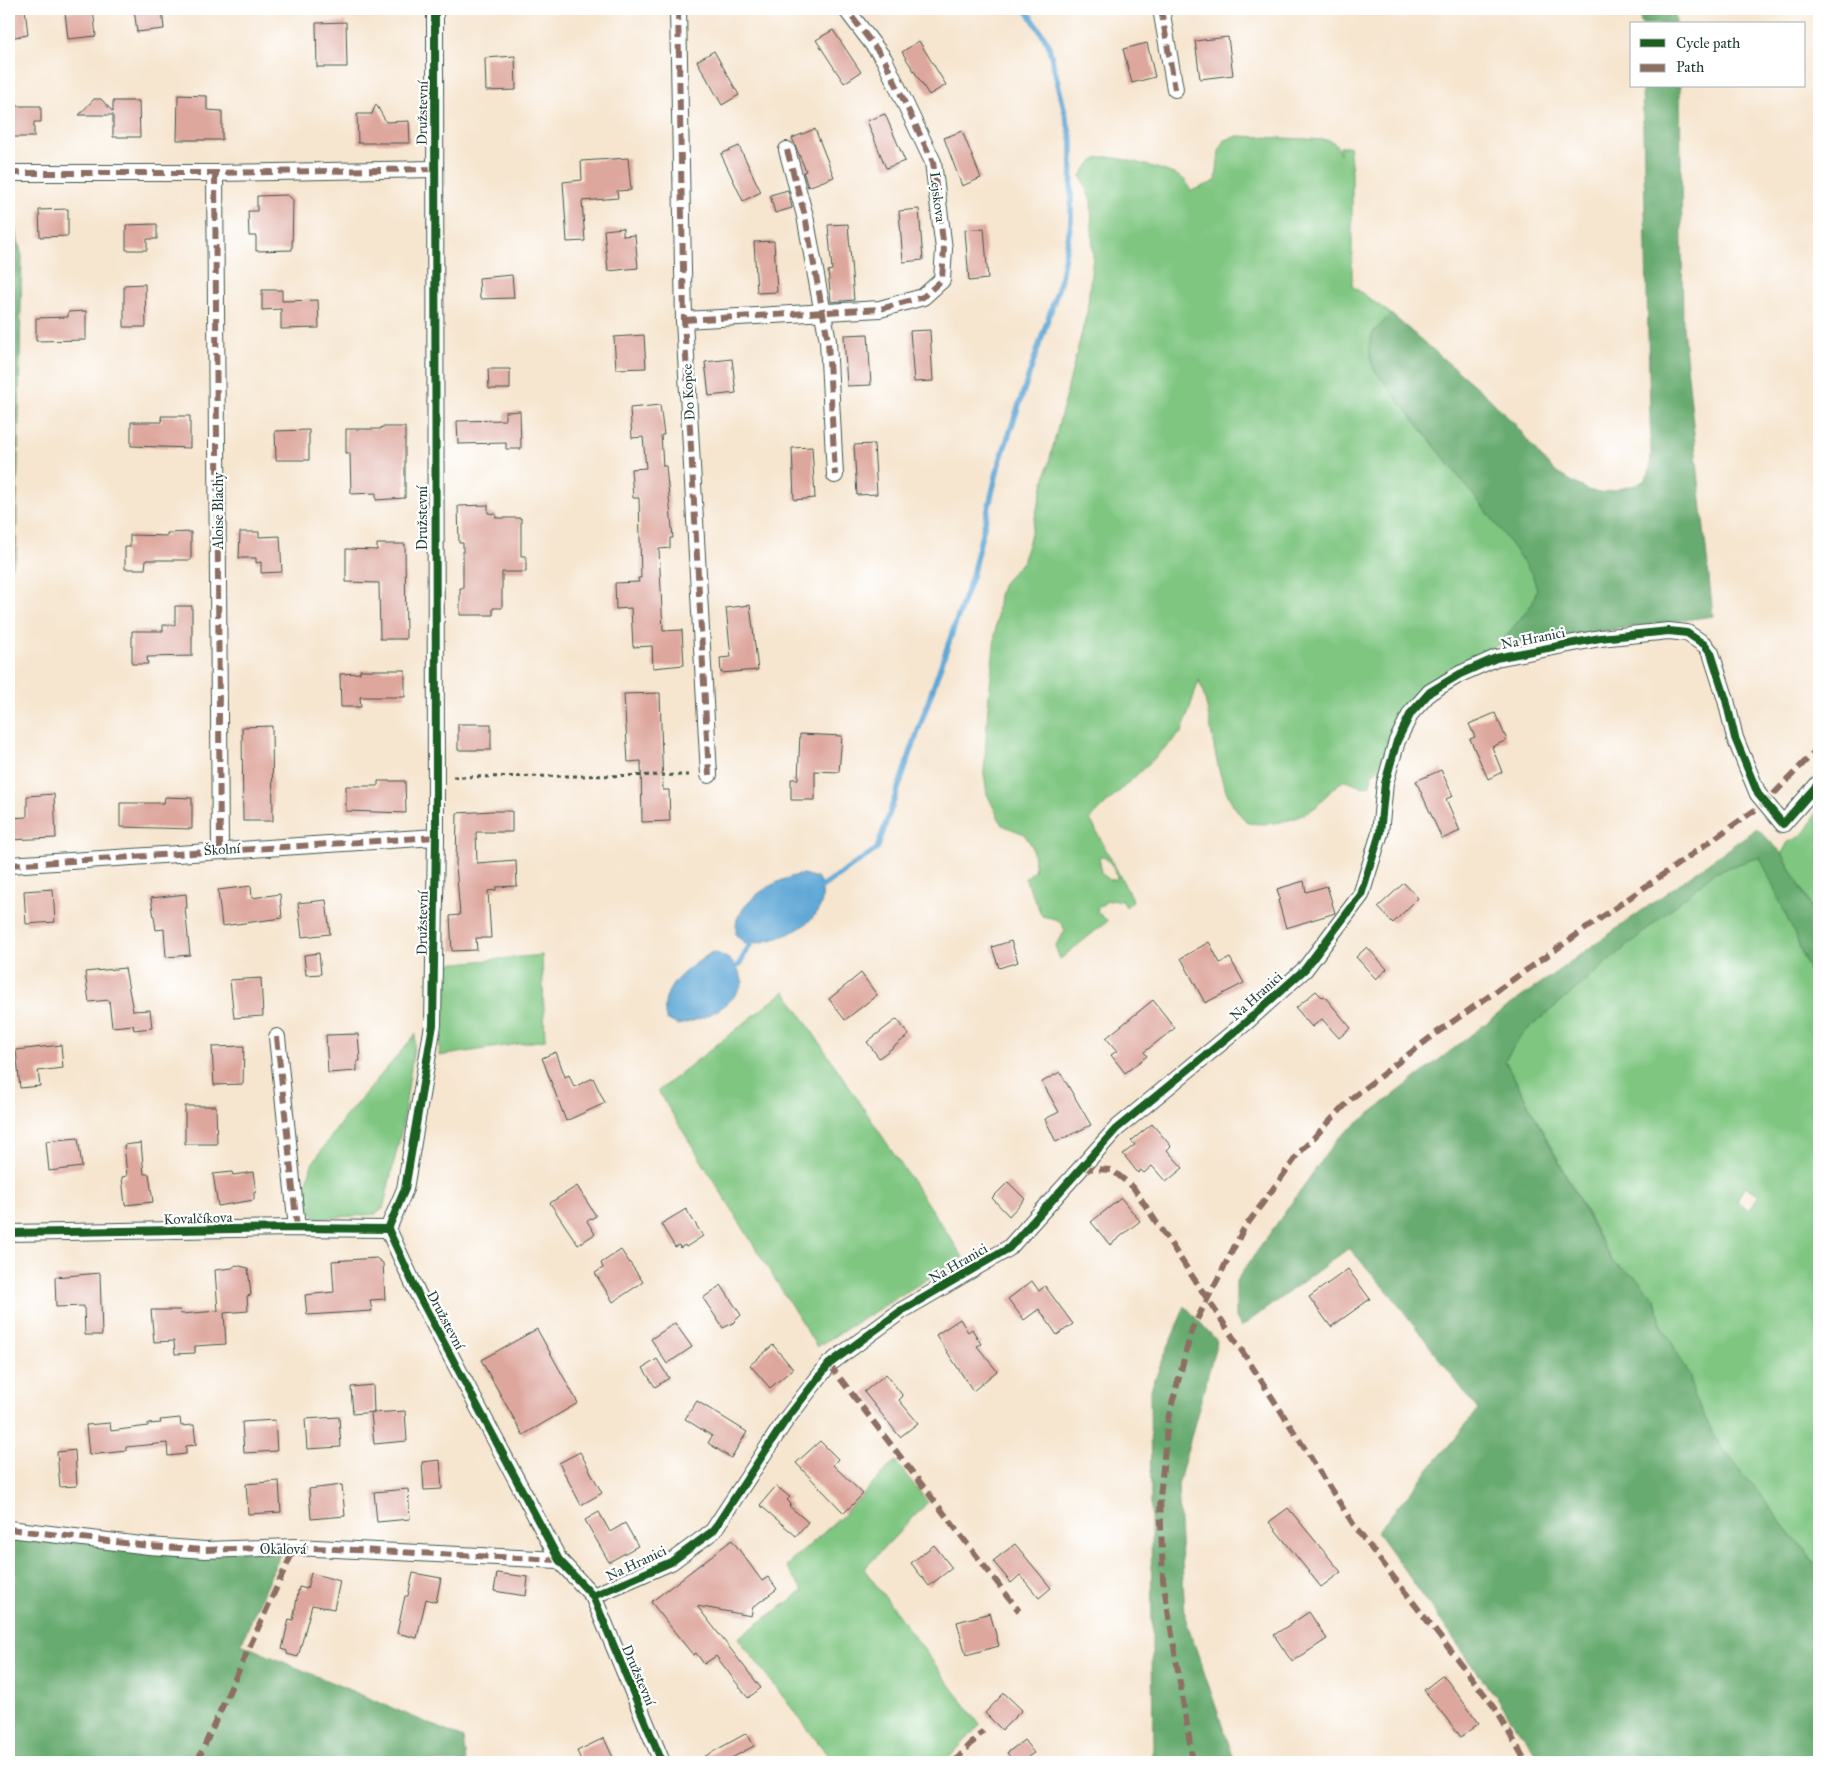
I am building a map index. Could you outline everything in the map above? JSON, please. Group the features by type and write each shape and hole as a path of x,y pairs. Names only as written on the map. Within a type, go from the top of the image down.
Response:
{"street":[{"name":"Družstevní","path":"435,9 436,837 433,1025 405,1189 388,1229 418,1294 559,1560 593,1596 662,1762"},
{"name":"Do Kopce","path":"678,9 684,320 709,775"},
{"name":"Lejskova","path":"684,320 880,309 924,297 942,280 944,249 933,162 884,59 846,9"},
{"path":"1161,9 1175,89"},
{"path":"787,150 806,216 828,341 835,475"},
{"path":"9,173 215,173 434,169"},
{"name":"Aloise Blachy","path":"215,173 220,849"},
{"name":"Na Hranici","path":"593,1596 671,1562 713,1530 785,1421 829,1364 901,1311 1009,1248 1116,1129 1245,1023 1305,969 1361,895 1380,833 1385,783 1397,741 1411,713 1430,692 1460,674 1496,658 1600,638 1669,631 1687,634 1705,645 1711,653 1726,700 1735,738 1755,786 1783,824 1819,783"},
{"name":"Školní","path":"9,865 220,849 436,837"},
{"path":"277,1037 297,1228"},
{"name":"Kovalčíkova","path":"9,1233 297,1228 388,1229"},
{"name":"Okalová","path":"9,1529 149,1546 206,1550 295,1547 559,1560"}],"path":[{"path":"435,777 709,775"}],"green space":[{"path":"1640,9 1675,9 1676,22 1641,22"},
{"path":"1642,88 1680,88 1683,327 1713,616 1500,644 1532,604 1537,589 1532,574 1494,521 1373,368 1369,350 1374,332 1391,314 1488,397 1515,424 1538,454 1558,474 1588,490 1601,493 1636,485 1645,480 1650,471"},
{"path":"1238,136 1329,140 1336,144 1340,154 1340,147 1349,146 1352,172 1352,286 1391,314 1372,333 1373,368 1494,521 1532,574 1537,589 1532,604 1500,644 1448,669 1425,686 1409,703 1396,722 1379,768 1372,774 1370,785 1363,787 1347,780 1343,781 1318,805 1294,819 1266,824 1248,823 1235,808 1226,792 1220,774 1205,698 1199,680 1182,732 1090,819 1133,901 1126,907 1122,900 1107,901 1097,909 1098,913 1108,921 1060,959 1055,946 1065,931 1059,921 1042,916 1025,878 1034,871 1032,846 1024,834 1002,825 987,794 984,774 988,706 999,595 1003,583 1022,562 1028,545 1087,312 1093,256 1091,201 1081,176 1093,161 1110,157 1144,164 1177,175 1185,181 1191,191 1216,181 1219,151 1225,140","holes":["1099,858 1105,858 1114,870 1117,876 1116,879 1110,880 1102,874"]},
{"path":"9,205 22,256 16,557 9,572"},
{"path":"1819,806 1819,921 1782,853 1788,842 1805,833"},
{"path":"1757,828 1782,853 1819,922 1819,999 1797,940 1760,857 1715,872 1520,1036 1505,1061 1611,1261 1637,1278 1656,1300 1661,1323 1690,1376 1694,1398 1720,1445 1819,1568 1819,1762 1542,1762 1377,1532 1478,1410 1392,1296 1349,1248 1241,1327 1236,1317 1236,1281 1337,1139 1502,1011"},
{"path":"1761,857 1797,940 1819,999 1819,1568 1720,1445 1694,1398 1690,1376 1661,1323 1656,1300 1612,1261 1505,1060 1520,1036 1715,871","holes":["1746,1186 1759,1195 1749,1210 1736,1200"]},
{"path":"542,955 545,1040 439,1056 446,964"},
{"path":"785,991 963,1257 817,1347 658,1091"},
{"path":"416,1034 402,1128 383,1209 376,1214 316,1219 302,1201 312,1164 345,1117"},
{"path":"1185,1306 1217,1341 1178,1485 1185,1617 1235,1762 1153,1762 1150,1391"},
{"path":"895,1461 928,1502 864,1569 980,1725 945,1762 833,1762 738,1638 803,1591 786,1566 840,1518"},
{"path":"9,1533 280,1554 241,1644 463,1738 466,1762 9,1762"}],"water":[{"path":"803,874 818,878 822,893 820,906 813,918 802,927 788,934 758,943 745,944 736,935 737,919 742,910 756,895 765,889 784,879"},
{"path":"712,952 724,956 735,966 743,982 738,991 732,999 707,1016 678,1025 666,1019 666,997 671,988 685,972"}],"building":[{"path":"9,9 25,9 28,35 9,38"},
{"path":"93,9 96,36 68,39 65,12"},
{"path":"134,9 162,9 164,29 137,32"},
{"path":"346,22 347,67 317,67 316,23"},
{"path":"833,30 861,72 844,83 816,40"},
{"path":"1228,37 1233,75 1200,79 1195,41"},
{"path":"919,41 946,85 929,95 902,52"},
{"path":"1147,43 1155,77 1132,83 1123,49"},
{"path":"714,51 739,95 722,105 697,61"},
{"path":"515,56 516,90 486,91 485,58"},
{"path":"178,95 207,96 207,110 222,111 222,140 177,140"},
{"path":"94,99 101,99 113,112 113,101 139,101 140,137 113,137 113,115 79,115"},
{"path":"376,104 386,122 409,121 410,143 358,143 357,114 372,114"},
{"path":"9,106 41,106 41,122 34,122 34,137 9,137"},
{"path":"885,114 905,161 886,168 867,121"},
{"path":"815,129 834,177 808,187 803,172 806,171 792,138"},
{"path":"962,131 981,178 962,186 944,138"},
{"path":"739,146 761,192 743,201 721,154"},
{"path":"628,158 631,190 617,191 618,198 582,201 585,241 567,242 563,182 582,180 581,161"},
{"path":"788,190 792,208 775,213 770,195"},
{"path":"288,195 293,200 292,250 256,251 256,236 249,236 248,211 257,211 257,196"},
{"path":"68,209 68,236 40,237 39,210"},
{"path":"919,209 923,260 903,262 899,211"},
{"path":"157,224 157,239 147,239 147,250 126,250 126,225"},
{"path":"848,224 854,300 831,302 828,271 832,270 828,225"},
{"path":"623,228 623,236 635,235 638,268 608,271 604,230"},
{"path":"984,228 988,279 969,281 965,230"},
{"path":"774,241 777,292 757,293 754,242"},
{"path":"512,275 514,298 480,299 479,278"},
{"path":"145,284 146,327 124,327 124,285"},
{"path":"262,290 282,290 282,301 318,300 319,328 281,329 281,309 262,310"},
{"path":"86,311 86,340 36,341 36,318 68,317 68,312"},
{"path":"930,330 933,381 914,382 910,331"},
{"path":"868,334 871,385 847,386 844,335"},
{"path":"644,335 646,368 616,369 614,337"},
{"path":"732,359 736,393 709,396 705,362"},
{"path":"488,369 510,369 510,389 489,389"},
{"path":"660,405 664,435 661,435 663,466 666,466 673,538 670,538 670,548 659,549 663,631 682,630 684,665 653,668 652,646 633,647 631,608 616,609 615,583 639,582 638,578 641,578 639,498 633,498 631,469 646,468 643,437 632,438 630,408"},
{"path":"520,411 521,449 506,449 506,443 458,444 457,421 505,420 505,412"},
{"path":"161,416 190,416 190,448 131,446 131,422 162,422"},
{"path":"381,427 405,427 405,498 376,500 376,493 351,494 350,453 346,453 346,429 381,429"},
{"path":"309,430 309,460 276,460 275,431"},
{"path":"874,444 877,494 857,495 854,445"},
{"path":"812,447 815,498 794,500 792,448"},
{"path":"488,505 488,513 496,514 496,518 521,518 521,556 526,556 526,572 502,572 502,608 493,608 493,615 460,615 460,588 463,588 463,543 459,543 458,506"},
{"path":"191,532 191,560 146,560 145,569 125,569 125,547 130,547 130,535 167,536 167,533"},
{"path":"240,532 259,532 259,537 280,536 282,572 261,573 261,562 256,563 256,558 239,558"},
{"path":"377,544 405,544 406,639 380,639 379,583 346,582 346,549 377,550"},
{"path":"750,605 758,670 721,673 720,658 731,657 726,608"},
{"path":"175,606 192,606 192,656 147,657 148,664 132,664 132,631 163,631 163,625 175,625"},
{"path":"360,670 405,670 405,697 360,697 361,707 341,707 340,674 360,673"},
{"path":"660,693 663,790 669,790 670,821 642,822 641,761 628,762 624,694"},
{"path":"1495,713 1507,740 1492,747 1502,772 1488,779 1470,739 1475,737 1469,724"},
{"path":"458,724 491,724 491,750 458,750"},
{"path":"272,726 273,821 243,821 242,727"},
{"path":"800,734 842,736 839,772 815,771 815,800 791,800 791,779 798,779"},
{"path":"1441,770 1453,796 1446,799 1460,831 1442,839 1416,781"},
{"path":"378,781 405,781 406,813 346,811 346,786 378,786"},
{"path":"54,794 56,838 9,840 9,818 27,817 27,796"},
{"path":"165,797 192,798 192,829 120,827 120,803 164,803"},
{"path":"512,811 512,832 476,832 477,863 516,860 517,886 496,887 496,890 488,891 491,938 476,938 477,950 452,951 450,916 460,915 456,866 457,813"},
{"path":"1304,881 1306,892 1327,886 1335,913 1286,928 1277,889"},
{"path":"1404,883 1418,898 1393,923 1378,907"},
{"path":"251,886 252,898 280,894 282,918 222,926 218,890"},
{"path":"53,889 55,922 26,924 24,891"},
{"path":"186,894 187,908 185,908 190,955 166,957 164,929 156,930 151,898"},
{"path":"326,900 330,934 302,937 298,903"},
{"path":"1011,941 1018,962 999,968 992,947"},
{"path":"1209,942 1220,963 1230,958 1244,983 1205,1003 1181,958"},
{"path":"1367,947 1387,969 1376,979 1356,957"},
{"path":"319,953 321,974 306,975 304,955"},
{"path":"125,968 133,1011 150,1010 152,1028 134,1030 133,1025 112,1027 109,1000 89,1002 85,972"},
{"path":"861,973 877,995 845,1020 829,999"},
{"path":"261,978 263,1016 234,1018 230,980"},
{"path":"1316,991 1322,997 1324,996 1351,1028 1339,1038 1322,1019 1312,1027 1296,1008"},
{"path":"1153,1000 1175,1028 1144,1052 1147,1056 1125,1073 1111,1055 1117,1051 1106,1038"},
{"path":"897,1019 909,1035 879,1058 867,1042"},
{"path":"358,1034 360,1061 357,1061 357,1071 328,1073 326,1035"},
{"path":"61,1045 63,1068 38,1071 40,1086 20,1088 16,1050"},
{"path":"244,1046 243,1084 214,1085 212,1047"},
{"path":"556,1052 565,1077 569,1075 574,1087 593,1078 605,1103 566,1121 542,1058"},
{"path":"1060,1072 1091,1125 1056,1142 1045,1119 1059,1112 1042,1082"},
{"path":"185,1106 216,1106 217,1144 185,1144"},
{"path":"1152,1124 1171,1146 1167,1150 1183,1168 1166,1182 1152,1166 1144,1173 1141,1170 1138,1173 1123,1154 1135,1145 1131,1141"},
{"path":"78,1138 82,1167 49,1171 46,1141"},
{"path":"141,1143 144,1174 149,1174 153,1202 125,1205 122,1177 127,1176 124,1145"},
{"path":"232,1172 233,1175 253,1172 256,1192 254,1193 254,1200 218,1206 213,1174"},
{"path":"1008,1182 1025,1199 1009,1216 992,1198"},
{"path":"577,1186 596,1216 587,1221 595,1234 578,1245 550,1203"},
{"path":"1121,1198 1140,1221 1110,1245 1091,1222"},
{"path":"686,1209 703,1236 686,1247 685,1245 680,1248 679,1245 675,1247 661,1224"},
{"path":"621,1250 643,1282 613,1302 595,1273 603,1268 601,1263"},
{"path":"376,1258 383,1263 385,1299 370,1300 372,1311 307,1315 305,1295 334,1292 332,1261"},
{"path":"236,1265 248,1268 251,1295 247,1296 248,1311 224,1313 226,1344 195,1346 195,1353 175,1354 174,1341 154,1342 151,1310 180,1310 181,1314 218,1311 215,1270 232,1268"},
{"path":"1348,1269 1370,1299 1331,1327 1309,1297"},
{"path":"100,1273 102,1335 85,1335 84,1306 56,1307 55,1277"},
{"path":"1032,1281 1039,1291 1045,1286 1073,1324 1057,1335 1039,1309 1024,1320 1008,1299"},
{"path":"721,1285 741,1315 733,1323 723,1328 703,1298"},
{"path":"960,1319 968,1332 972,1329 981,1344 977,1346 997,1371 973,1391 936,1335"},
{"path":"675,1323 692,1347 667,1364 651,1339"},
{"path":"537,1329 578,1403 523,1435 481,1360"},
{"path":"773,1345 793,1369 770,1388 750,1365"},
{"path":"657,1359 669,1378 655,1387 643,1368"},
{"path":"886,1374 903,1396 899,1400 918,1423 900,1437 864,1392"},
{"path":"373,1385 374,1412 353,1414 351,1387"},
{"path":"697,1401 747,1432 731,1458 708,1443 712,1436 685,1419"},
{"path":"405,1411 407,1441 374,1444 371,1413"},
{"path":"339,1417 341,1447 307,1449 305,1419"},
{"path":"180,1418 181,1426 194,1425 196,1445 186,1446 186,1454 168,1456 167,1443 126,1447 126,1451 89,1455 86,1425 110,1423 111,1431 148,1426 148,1424 161,1423 160,1420"},
{"path":"275,1420 277,1451 244,1453 242,1422"},
{"path":"820,1441 838,1459 833,1465 863,1494 844,1513 796,1463"},
{"path":"75,1450 77,1486 60,1487 57,1452"},
{"path":"580,1452 602,1493 581,1505 559,1463"},
{"path":"440,1460 442,1489 424,1490 422,1462"},
{"path":"279,1481 281,1512 248,1514 246,1484"},
{"path":"342,1485 345,1516 311,1519 309,1489"},
{"path":"776,1486 790,1497 787,1500 791,1504 789,1506 808,1522 796,1536 760,1505"},
{"path":"408,1489 410,1519 377,1522 374,1492"},
{"path":"1288,1508 1341,1572 1321,1587 1269,1522"},
{"path":"599,1512 610,1532 625,1523 638,1546 609,1562 585,1520"},
{"path":"732,1540 762,1581 768,1577 777,1589 753,1607 751,1616 697,1606 761,1688 748,1698 716,1656 704,1664 696,1653 693,1655 651,1602"},
{"path":"1015,1544 1051,1588 1039,1598 1020,1575 1011,1583 993,1561"},
{"path":"934,1545 952,1568 929,1586 911,1563"},
{"path":"311,1573 340,1581 334,1609 312,1605 298,1657 287,1654 287,1651 282,1649 289,1619 293,1620 299,1587 307,1589"},
{"path":"413,1573 441,1578 436,1602 426,1599 417,1638 397,1633 405,1596 408,1596"},
{"path":"497,1573 528,1577 526,1596 494,1591"},
{"path":"1309,1612 1327,1639 1292,1662 1274,1635"},
{"path":"990,1613 999,1646 966,1655 957,1622"},
{"path":"1443,1675 1479,1723 1461,1737 1424,1690"},
{"path":"1004,1693 1022,1710 1002,1730 985,1713"},
{"path":"747,1733 754,1746 724,1762 701,1762 700,1759"},
{"path":"604,1738 615,1762 582,1762 577,1751"},
{"path":"1024,1740 1034,1753 1020,1762 1014,1762 1007,1753"}],"waterway":[{"path":"817,890 877,849 972,576 999,464 1060,283 1071,222 1072,141 1048,43 1026,9"},
{"path":"738,966 754,938"}],"marked path":[{"path":"678,9 684,320 709,775"},
{"path":"684,320 880,309 923,297 942,280 944,249 933,162 884,59 846,9"},
{"path":"1161,9 1175,89"},
{"path":"787,150 805,216 828,341 835,475"},
{"path":"9,173 215,173 434,169"},
{"path":"215,173 220,849"},
{"path":"1193,1762 1163,1580 1160,1497 1168,1419 1192,1329 1243,1230 1300,1152 1353,1097 1435,1034 1765,803 1819,747"},
{"path":"9,865 436,837"},
{"path":"277,1037 297,1228"},
{"path":"1081,1168 1112,1170 1133,1187 1248,1360 1357,1530 1495,1708 1525,1760"},
{"path":"829,1364 1019,1611"},
{"path":"9,1529 149,1546 205,1550 295,1547 559,1560"},
{"path":"197,1762 295,1547"},
{"path":"954,1762 983,1731"}],"cycle path":[{"path":"435,9 436,837 433,1025 405,1189 388,1229 418,1294 559,1560 593,1596 662,1762"},
{"path":"593,1596 671,1562 713,1531 785,1421 829,1364 901,1311 1009,1248 1116,1129 1245,1023 1305,969 1361,895 1380,833 1385,783 1397,741 1411,713 1430,692 1460,674 1496,658 1600,638 1669,631 1687,633 1705,645 1711,653 1726,700 1735,738 1758,794 1783,824 1819,783"},
{"path":"9,1233 297,1228 388,1229"}]}
